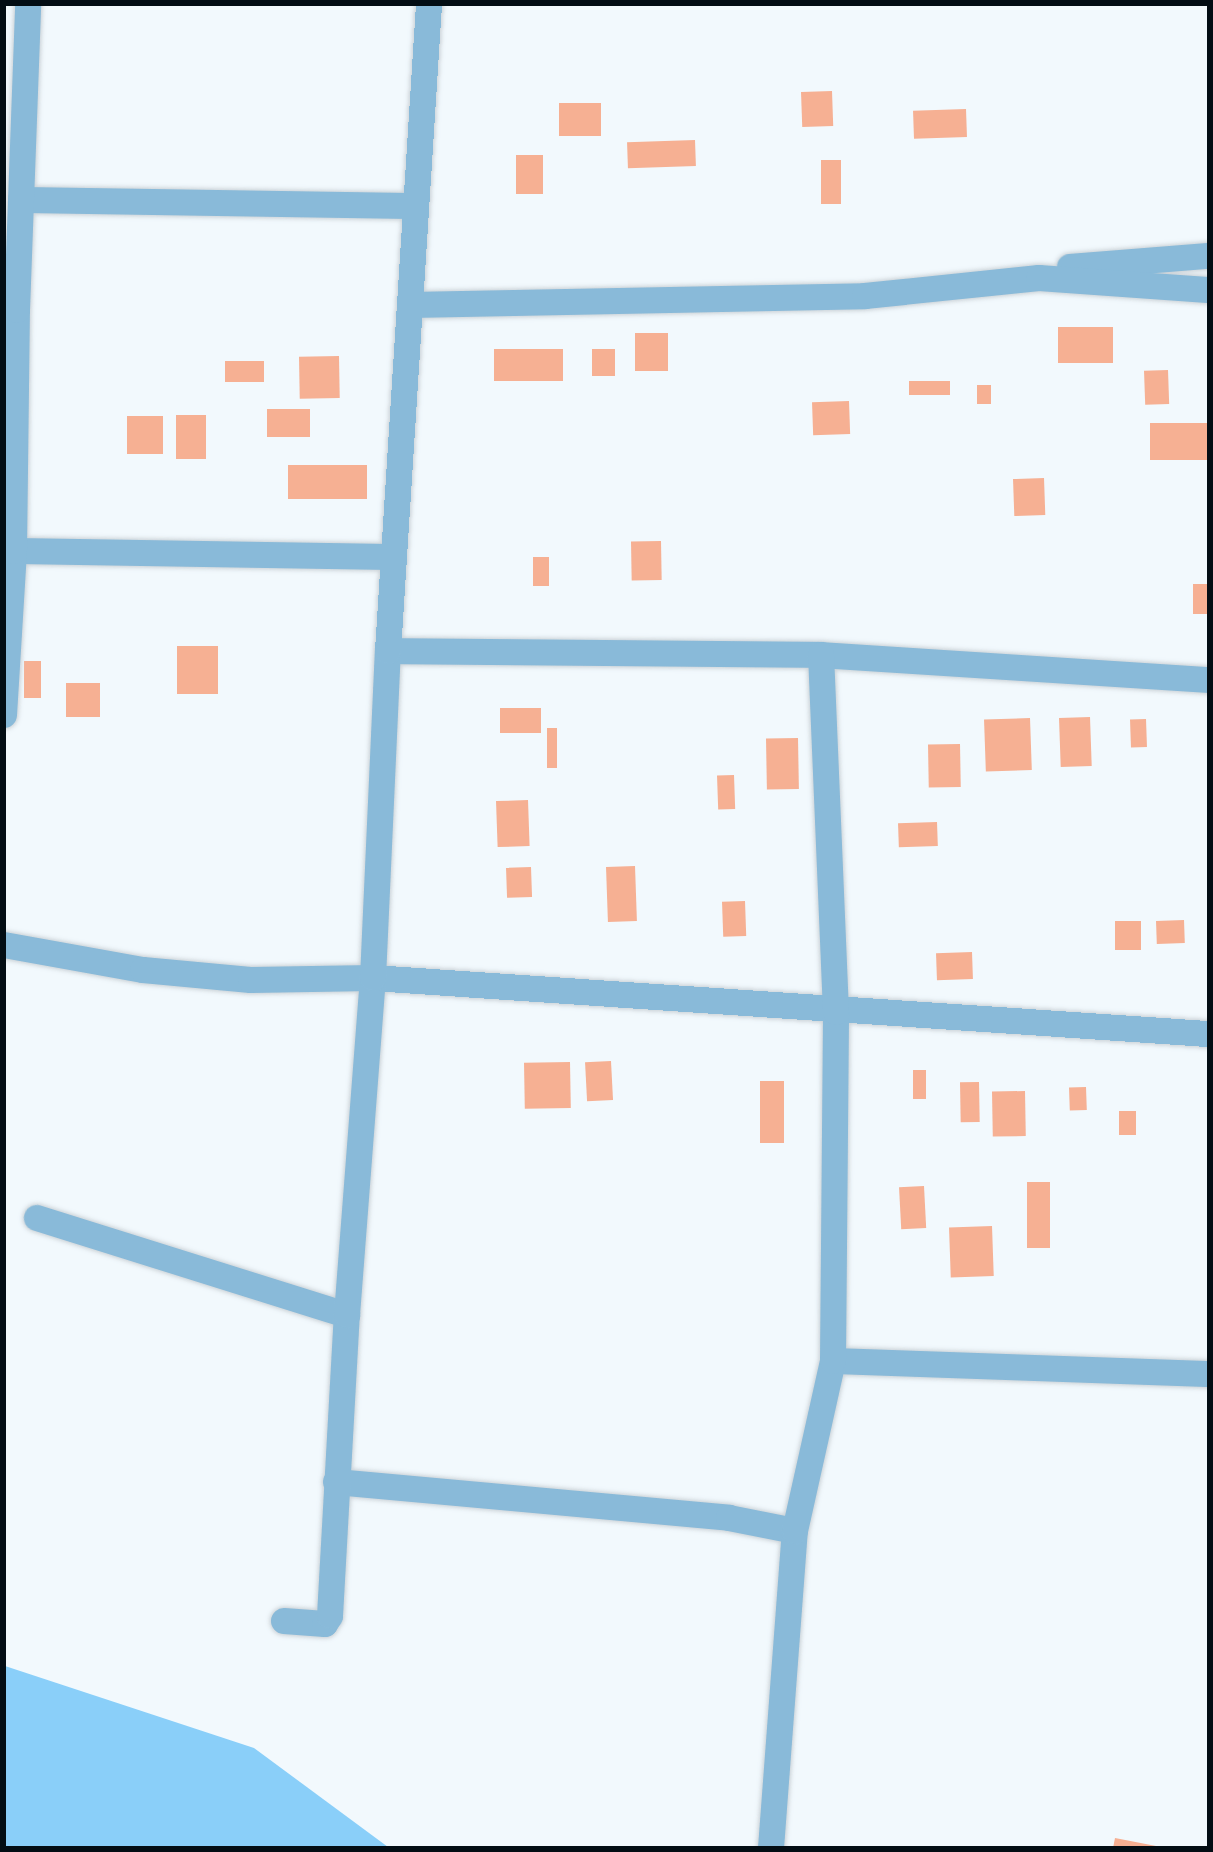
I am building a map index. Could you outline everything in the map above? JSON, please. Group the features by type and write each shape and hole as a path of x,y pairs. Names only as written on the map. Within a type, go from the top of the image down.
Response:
{"street":[{"path":"4,715 7,633 14,551 11,310 21,200 28,4"},
{"path":"284,1622 325,1624 330,1616 346,1315 373,978 393,557 410,305 413,206 429,4"},
{"path":"21,200 413,206"},
{"path":"1039,278 1063,268 1209,256"},
{"path":"410,305 865,296 1039,278 1209,290"},
{"path":"14,551 393,557"},
{"path":"388,651 821,655 1209,680"},
{"path":"771,1848 795,1531 833,1361 836,1012 821,655"},
{"path":"4,945 143,970 251,980 373,978 836,1012 1209,1034"},
{"path":"37,1218 346,1315"},
{"path":"833,1361 1209,1374"},
{"path":"336,1482 729,1518 795,1531"}],"water":[{"path":"5,1666 254,1748 388,1847 5,1847"}],"building":[{"path":"832,91 833,126 802,127 801,92"},
{"path":"559,103 601,103 601,136 559,136"},
{"path":"966,109 967,137 914,139 913,111"},
{"path":"695,140 696,166 628,168 627,142"},
{"path":"516,155 543,155 543,194 516,194"},
{"path":"821,160 841,160 841,204 821,204"},
{"path":"1058,327 1113,327 1113,363 1058,363"},
{"path":"635,333 668,333 668,371 635,371"},
{"path":"494,349 563,349 563,381 494,381"},
{"path":"592,349 615,349 615,376 592,376"},
{"path":"339,356 340,398 300,399 299,357"},
{"path":"225,361 264,361 264,382 225,382"},
{"path":"1168,370 1169,404 1145,405 1144,371"},
{"path":"909,381 950,381 950,395 909,395"},
{"path":"977,385 991,385 991,404 977,404"},
{"path":"849,401 850,434 813,435 812,402"},
{"path":"267,409 310,409 310,437 267,437"},
{"path":"176,415 206,415 206,459 176,459"},
{"path":"127,416 163,416 163,454 127,454"},
{"path":"1150,423 1208,423 1208,460 1150,460"},
{"path":"288,465 367,465 367,499 288,499"},
{"path":"1044,478 1045,515 1014,516 1013,479"},
{"path":"661,541 662,580 632,581 631,542"},
{"path":"533,557 549,557 549,586 533,586"},
{"path":"1193,584 1208,584 1208,614 1193,614"},
{"path":"177,646 218,646 218,694 177,694"},
{"path":"24,661 41,661 41,698 24,698"},
{"path":"66,683 100,683 100,717 66,717"},
{"path":"500,708 541,708 541,733 500,733"},
{"path":"1090,717 1092,766 1061,767 1059,718"},
{"path":"1030,718 1032,770 986,772 984,720"},
{"path":"1146,719 1147,747 1131,748 1130,720"},
{"path":"547,728 557,728 557,768 547,768"},
{"path":"798,738 799,789 767,790 766,739"},
{"path":"960,744 961,787 929,788 928,745"},
{"path":"734,775 735,809 718,810 717,776"},
{"path":"528,800 530,846 498,847 496,801"},
{"path":"937,822 938,846 899,847 898,823"},
{"path":"635,866 637,921 608,922 606,867"},
{"path":"531,867 532,897 507,898 506,868"},
{"path":"745,901 746,936 723,937 722,902"},
{"path":"1184,920 1185,943 1157,944 1156,921"},
{"path":"1115,921 1141,921 1141,950 1115,950"},
{"path":"972,952 973,979 937,980 936,953"},
{"path":"611,1061 613,1100 587,1101 585,1062"},
{"path":"570,1062 571,1108 525,1109 524,1063"},
{"path":"913,1070 926,1070 926,1099 913,1099"},
{"path":"760,1081 784,1081 784,1143 760,1143"},
{"path":"960,1082 979,1082 980,1122 961,1122"},
{"path":"1086,1087 1087,1110 1070,1111 1069,1088"},
{"path":"1025,1091 1026,1136 993,1137 992,1092"},
{"path":"1119,1111 1136,1111 1136,1135 1119,1135"},
{"path":"1027,1182 1050,1182 1050,1248 1027,1248"},
{"path":"924,1186 926,1228 901,1229 899,1187"},
{"path":"992,1226 994,1276 951,1277 949,1228"},
{"path":"1115,1838 1156,1846 1156,1848 1113,1848"}]}
